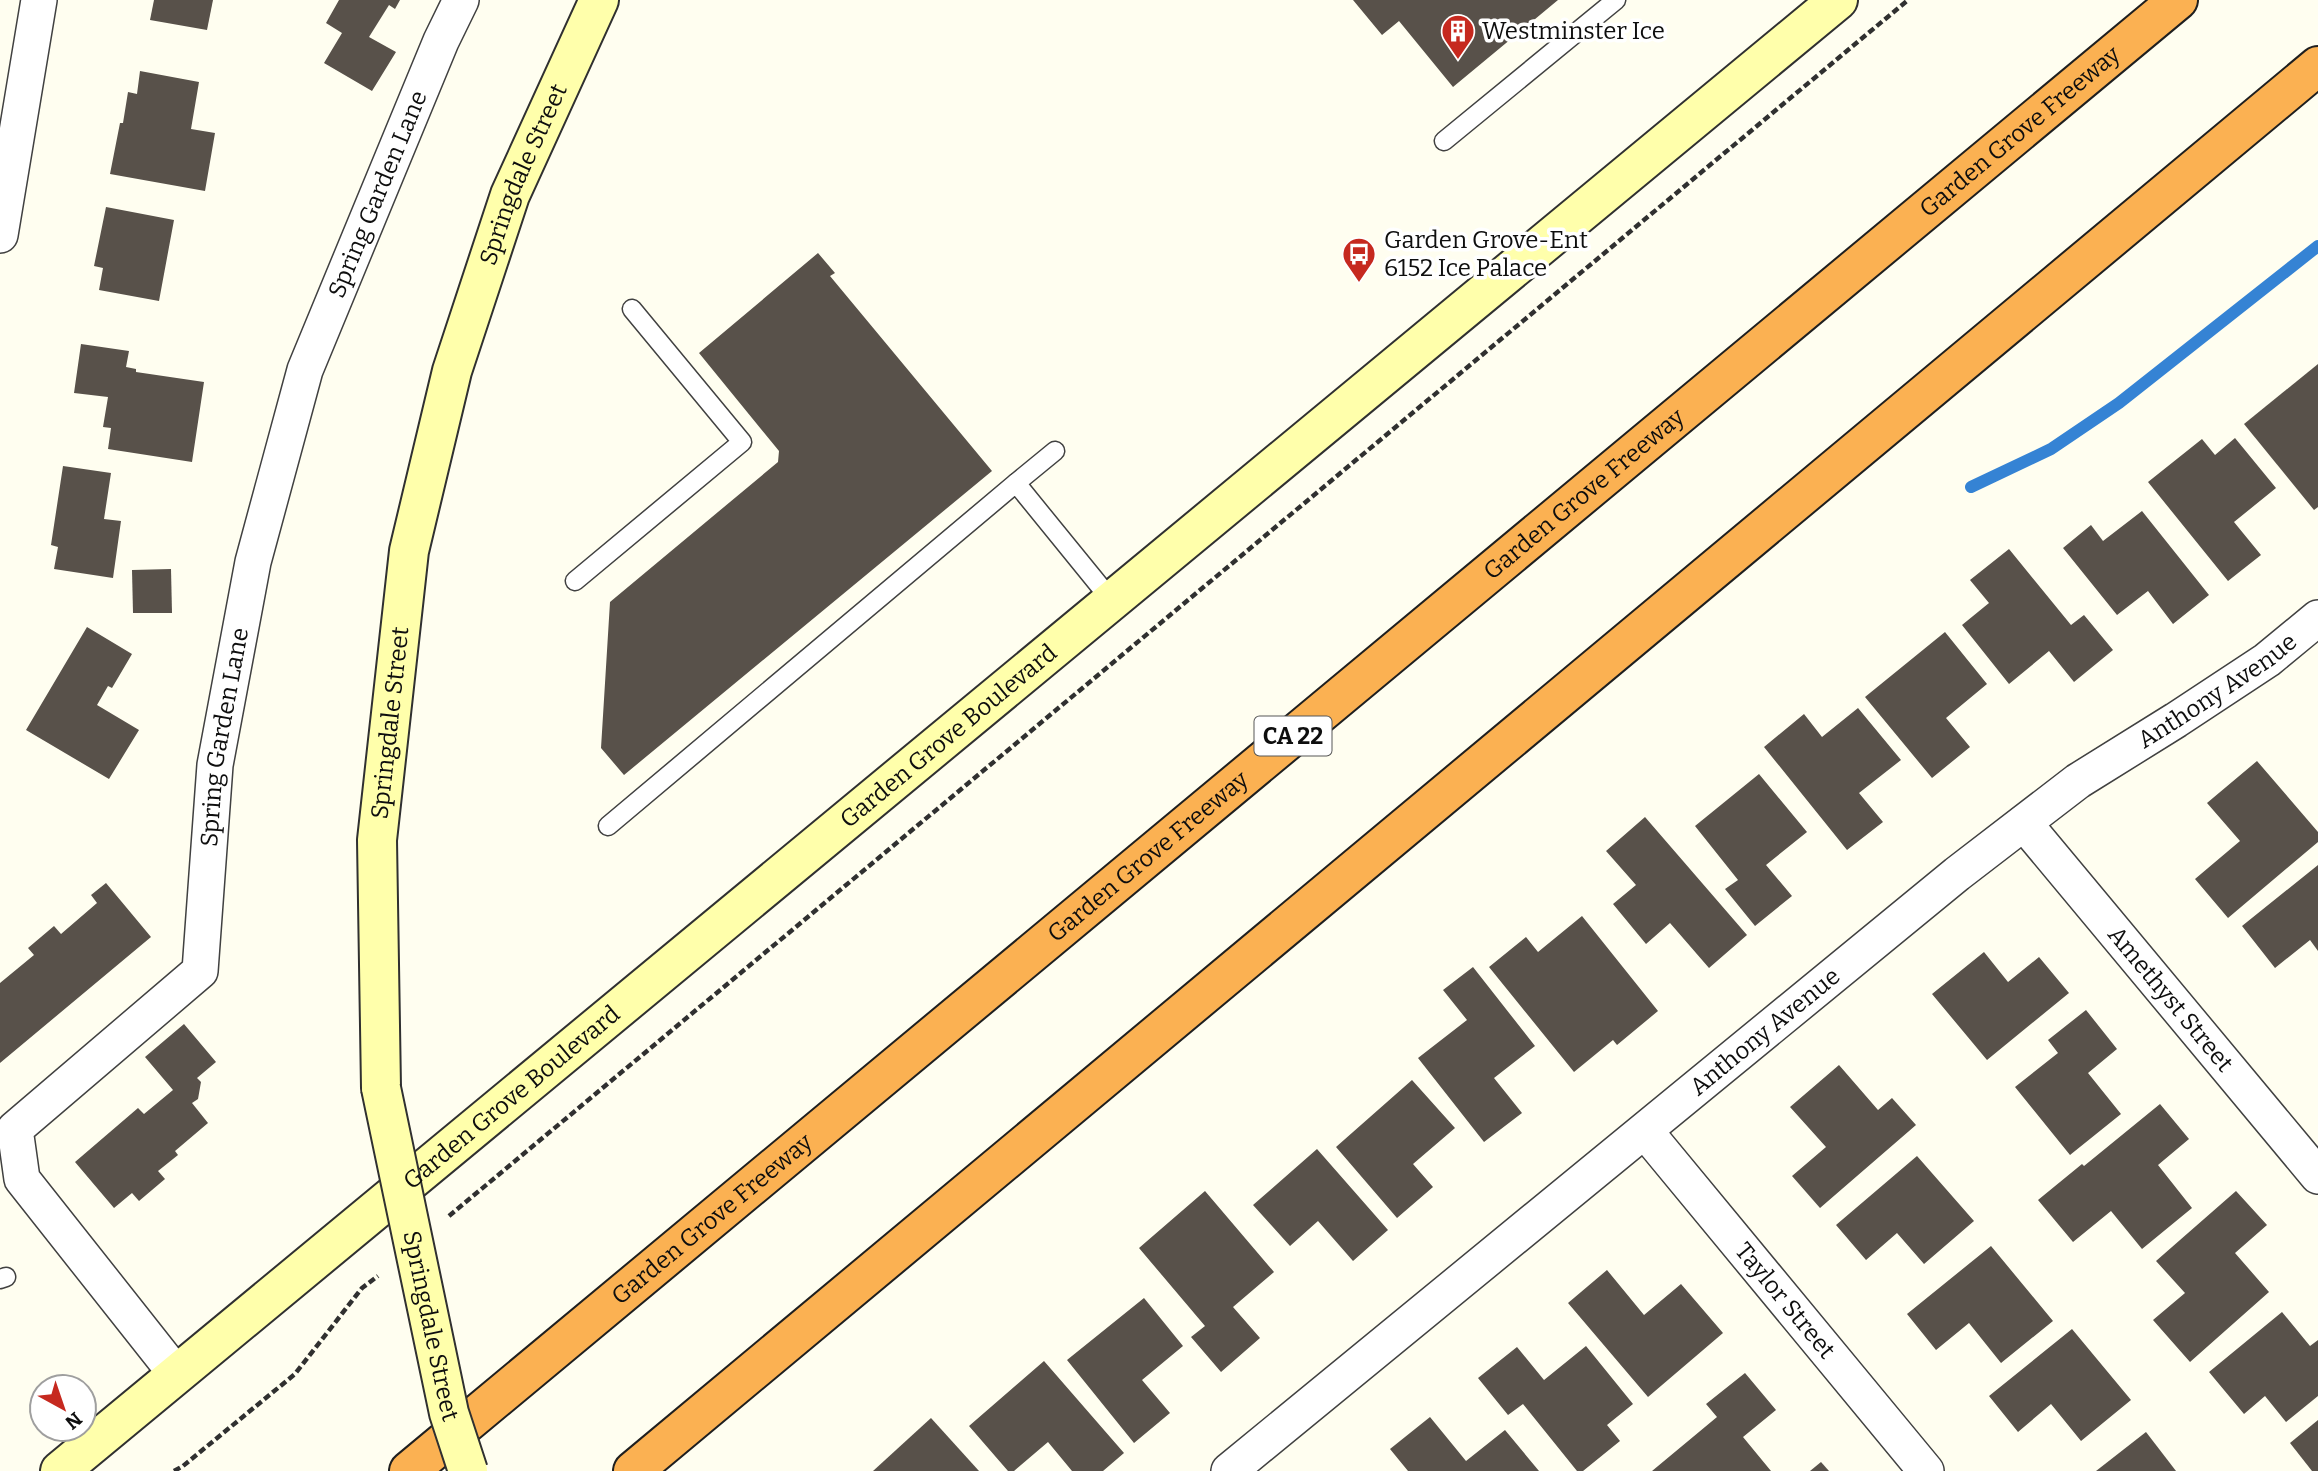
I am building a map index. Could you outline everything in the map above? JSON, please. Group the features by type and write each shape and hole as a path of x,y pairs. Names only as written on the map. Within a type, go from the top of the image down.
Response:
{"highway":[{"name":"Garden Grove Freeway","path":"409,1471 2178,0"},
{"path":"633,1471 2318,66"}],"main road":[{"name":"Springdale Street","path":"468,1471 449,1413 381,1088 377,840 409,551 452,371 510,195 599,0"},
{"name":"Garden Grove Boulevard","path":"60,1471 1838,0"}],"street":[{"path":"0,235 38,0"},
{"name":"Spring Garden Lane","path":"177,1375 22,1178 15,1129 200,971 215,765 253,562 305,370 441,41 461,0"},
{"name":"Anthony Avenue","path":"1229,1471 1957,874 2078,781 2267,660 2318,618"},
{"name":"Amethyst Street","path":"2024,823 2318,1176"},
{"name":"Taylor Street","path":"1645,1131 1926,1471"}],"lane":[{"path":"1444,141 1616,0"},
{"path":"575,581 742,442 632,309"},
{"path":"608,825 1055,451"},
{"path":"1016,483 1112,601"}],"path":[{"path":"448,1217 1908,0"},
{"path":"174,1471 295,1374 362,1288 384,1270"}],"building":[{"path":"154,0 213,0 207,30 150,20"},
{"path":"339,0 400,0 395,9 389,5 369,37 396,52 372,91 324,63 342,33 326,23"},
{"name":"Westminster Ice","path":"1353,0 1558,0 1453,87 1399,21 1382,35"},
{"path":"140,71 199,82 191,129 215,133 205,191 110,174 128,92 137,94"},
{"path":"106,207 174,220 159,301 99,290 103,268 94,266"},
{"path":"818,253 835,273 830,276 992,471 624,775 601,748 610,602 778,462 779,451 699,353"},
{"path":"81,344 129,351 126,367 136,369 136,372 204,382 192,462 108,449 111,428 103,427 108,397 74,393"},
{"path":"2318,364 2318,507 2314,510 2244,424"},
{"path":"2235,438 2276,488 2234,522 2261,555 2228,581 2148,482 2202,439 2215,455"},
{"path":"63,466 111,473 104,519 121,521 113,578 54,569 58,547 51,545"},
{"path":"2142,511 2209,595 2173,624 2148,591 2117,615 2063,548 2091,525 2103,541"},
{"path":"2009,549 2071,625 2084,615 2113,650 2074,682 2049,651 2009,684 1962,625 1989,603 1970,580"},
{"path":"171,569 172,613 133,613 132,570"},
{"path":"87,627 132,654 112,688 108,686 97,705 139,730 109,779 26,730"},
{"path":"1945,632 1987,684 1946,718 1970,747 1932,778 1865,697"},
{"path":"1858,708 1901,760 1859,793 1883,822 1847,850 1764,747 1804,714 1822,737"},
{"path":"2257,761 2318,832 2318,842 2228,918 2195,879 2240,841 2207,803"},
{"path":"1759,774 1807,832 1766,865 1792,896 1755,926 1725,889 1738,880 1695,826"},
{"path":"1645,817 1747,935 1709,968 1670,923 1646,944 1613,904 1636,885 1606,851"},
{"path":"2318,865 2318,951 2310,940 2275,968 2242,926"},
{"path":"106,883 151,937 0,1063 0,983 34,955 28,948 54,926 61,934 97,903 91,895"},
{"path":"1582,916 1658,1011 1617,1045 1613,1040 1574,1072 1489,967 1526,937 1538,952"},
{"path":"1984,952 2008,982 2039,957 2069,993 1987,1060 1932,994"},
{"path":"1473,967 1535,1046 1494,1078 1522,1113 1484,1142 1418,1058 1467,1020 1443,990"},
{"path":"2086,1010 2117,1049 2088,1073 2121,1114 2070,1155 2015,1087 2058,1053 2048,1040"},
{"path":"184,1024 216,1062 197,1078 201,1082 198,1099 192,1103 208,1123 175,1151 178,1155 158,1171 165,1179 139,1201 132,1193 114,1208 75,1162 138,1108 144,1114 173,1090 145,1057"},
{"path":"1839,1065 1878,1110 1892,1098 1916,1125 1820,1208 1792,1176 1826,1147 1790,1107"},
{"path":"1412,1080 1455,1128 1413,1164 1433,1187 1397,1218 1336,1147"},
{"path":"2160,1104 2189,1139 2158,1165 2192,1208 2142,1249 2111,1211 2073,1242 2038,1200"},
{"path":"1317,1149 1388,1230 1353,1261 1318,1221 1290,1246 1253,1205"},
{"path":"1917,1156 1974,1221 1924,1264 1897,1233 1866,1260 1836,1225"},
{"path":"1205,1191 1274,1272 1233,1307 1260,1338 1221,1372 1191,1337 1205,1326 1139,1248"},
{"path":"2236,1191 2267,1225 2235,1253 2269,1292 2190,1362 2153,1320 2185,1293 2156,1261"},
{"path":"1991,1246 2053,1321 2001,1363 1969,1323 1936,1350 1907,1314"},
{"path":"1607,1270 1644,1315 1681,1284 1723,1333 1648,1397 1568,1303"},
{"path":"1144,1298 1183,1346 1142,1380 1170,1413 1134,1443 1067,1360"},
{"path":"2282,1312 2310,1346 2318,1340 2318,1396 2286,1422 2265,1396 2244,1414 2209,1372"},
{"path":"2072,1329 2131,1400 2081,1441 2051,1404 2018,1432 1989,1396"},
{"path":"1586,1346 1633,1404 1607,1425 1620,1441 1583,1471 1577,1471 1523,1404 1508,1415 1478,1378 1517,1347 1544,1380"},
{"path":"1044,1361 1124,1453 1103,1471 1072,1471 1048,1442 1014,1471 1008,1471 969,1426"},
{"path":"1745,1373 1776,1410 1743,1437 1771,1471 1652,1471 1717,1417 1706,1404"},
{"path":"1430,1417 1466,1461 1505,1430 1539,1471 1408,1471 1390,1449"},
{"path":"931,1418 979,1471 873,1471"},
{"path":"2318,1420 2318,1471 2312,1471 2290,1443"},
{"path":"2146,1432 2176,1471 2096,1471"},
{"path":"1821,1462 1829,1471 1810,1471"}],"waterway":[{"path":"1971,487 2051,449 2119,403 2318,246"}],"place":[{"name":"Westminster Ice","path":"1458,61"},
{"name":"Garden Grove-Ent 6152 Ice Palace","path":"1359,284"}]}
